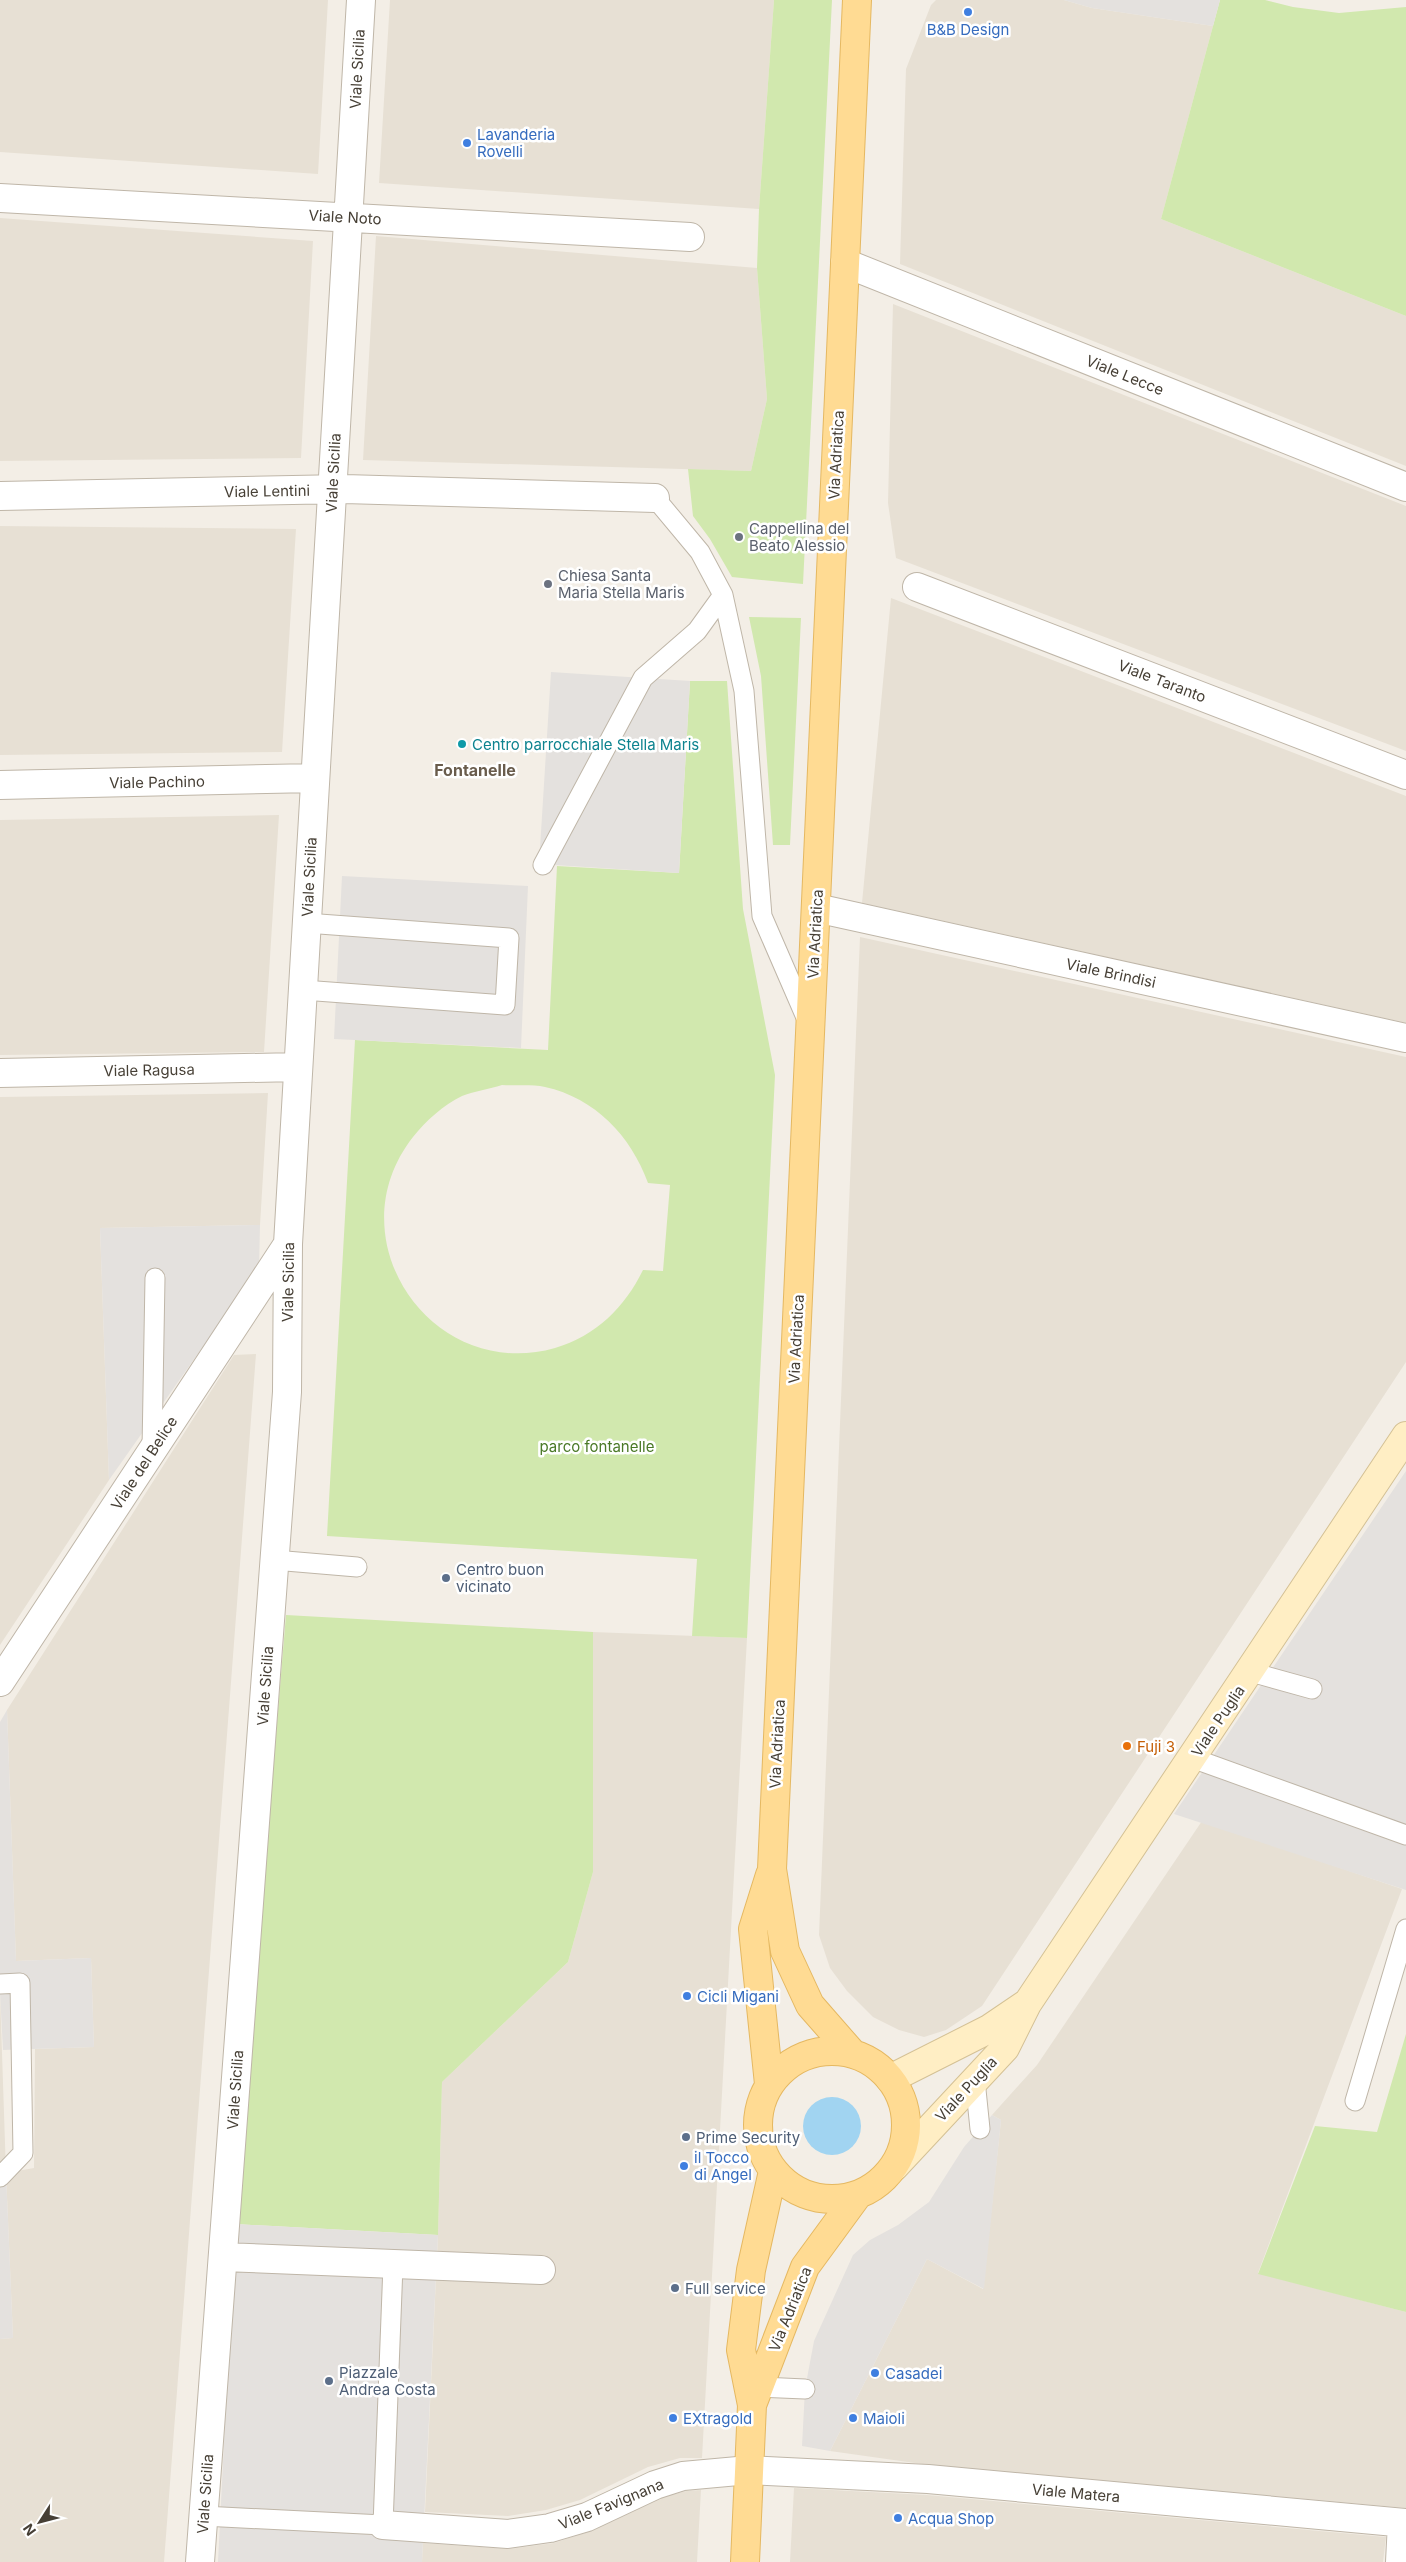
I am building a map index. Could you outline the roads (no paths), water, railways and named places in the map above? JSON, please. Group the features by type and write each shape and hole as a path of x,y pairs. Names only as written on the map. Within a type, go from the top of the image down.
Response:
{"main road":[{"name":"Via Adriatica","path":"852,2053 810,2005 785,1951 772,1869 857,0"},
{"name":"Viale Puglia","path":"894,2167 1005,2048 1027,2004 1251,1672 1406,1436"},
{"name":"Via Adriatica","path":"769,2084 753,1929 772,1869"},
{"name":"Viale Puglia","path":"890,2079 989,2029 1027,2004"},
{"path":"829,2050 852,2053 873,2063 890,2079 902,2100 906,2123 903,2146 894,2167 878,2184 857,2196 834,2200 812,2197 790,2187 773,2171 762,2151 757,2128 760,2105 769,2084 786,2066 806,2055 829,2050"},
{"name":"Via Adriatica","path":"756,2396 741,2350 751,2270 773,2171"},
{"name":"Via Adriatica","path":"745,2562 749,2470 756,2396 805,2267 857,2196"}],"street":[{"name":"Viale Sicilia","path":"200,2562 286,1392 288,1244 360,0"},
{"name":"Viale Noto","path":"0,198 690,237"},
{"name":"Viale Lecce","path":"845,263 1406,487"},
{"name":"Viale Lentini","path":"0,496 332,490 655,498"},
{"name":"Viale Taranto","path":"918,587 1406,775"},
{"name":"Viale Pachino","path":"0,785 315,778"},
{"name":"Viale Brindisi","path":"816,908 1406,1038"},
{"name":"Viale Ragusa","path":"0,1073 298,1067"},
{"name":"Viale del Belice","path":"0,1682 288,1244"},
{"path":"223,2257 541,2270"},
{"name":"Viale Favignana","path":"383,2525 508,2534 550,2528 587,2517 654,2484 683,2476 749,2470"},
{"name":"Viale Matera","path":"749,2470 928,2480 1404,2523 1400,2562"}],"lane":[{"path":"655,498 700,552 723,595 744,691 762,916 810,1028"},
{"path":"542,865 643,678 697,631 723,595"},
{"path":"303,990 505,1005 509,938 306,923"},
{"path":"152,1450 155,1278"},
{"path":"274,1560 357,1567"},
{"path":"1251,1672 1312,1689"},
{"path":"1192,1758 1406,1835"},
{"path":"1354,2101 1406,1929"},
{"path":"0,1984 20,1983 23,2153 0,2177"},
{"path":"975,2080 980,2129"},
{"path":"203,2516 383,2525 393,2265"},
{"path":"756,2396 805,2389"}],"water":[{"path":"826,2097 838,2097 853,2105 861,2120 861,2132 853,2147 838,2155 826,2155 811,2147 803,2132 803,2120 811,2105"}],"place":[{"name":"B&B Design","path":"968,12"},
{"name":"Lavanderia Rovelli","path":"467,143"},
{"name":"Cappellina del Beato Alessio","path":"739,537"},
{"name":"Chiesa Santa Maria Stella Maris","path":"548,584"},
{"name":"Centro parrocchiale Stella Maris","path":"462,744"},
{"name":"Centro buon vicinato","path":"446,1578"},
{"name":"Fuji 3","path":"1127,1746"},
{"name":"Cicli Migani","path":"687,1996"},
{"name":"Prime Security","path":"686,2137"},
{"name":"il Tocco di Angel","path":"684,2166"},
{"name":"Full service","path":"675,2288"},
{"name":"Casadei","path":"875,2373"},
{"name":"Piazzale Andrea Costa","path":"329,2381"},
{"name":"EXtragold","path":"673,2418"},
{"name":"Maioli","path":"853,2418"},
{"name":"Acqua Shop","path":"898,2518"}],"district":[{"name":"Fontanelle","path":"475,770"}],"park label":[{"name":"parco fontanelle","path":"597,1446"}]}
